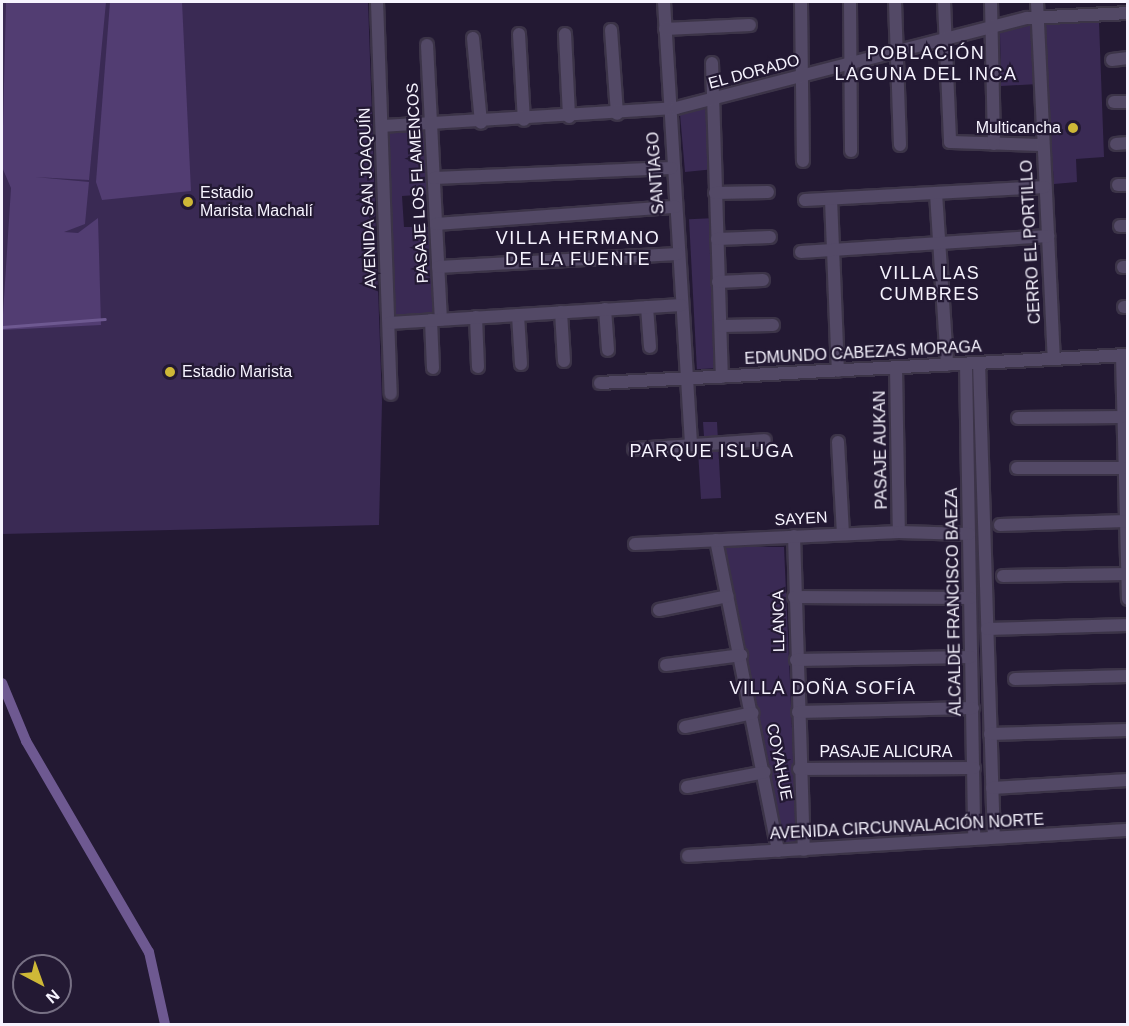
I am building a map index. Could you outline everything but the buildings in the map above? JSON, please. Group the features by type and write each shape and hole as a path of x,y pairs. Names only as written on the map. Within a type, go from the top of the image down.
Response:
{"street":[{"name":"AVENIDA SAN JOAQUÍN","path":"377,2 391,394"},
{"name":"SANTIAGO","path":"664,2 668,109 691,445"},
{"path":"801,2 803,161"},
{"path":"850,2 851,151"},
{"path":"896,2 900,145"},
{"path":"944,2 950,142 1042,145"},
{"path":"991,2 994,144"},
{"name":"CERRO EL PORTILLO","path":"1037,2 1042,145 1054,359"},
{"name":"EL DORADO","path":"382,126 480,123 668,109 714,100 897,50 1037,16 1128,13"},
{"path":"665,30 750,25"},
{"path":"611,30 617,114"},
{"path":"519,34 524,120"},
{"path":"565,34 569,117"},
{"path":"473,38 480,123"},
{"name":"PASAJE LOS FLAMENCOS","path":"428,45 438,267 433,368"},
{"path":"1112,60 1128,58"},
{"path":"712,63 722,377"},
{"path":"1114,102 1128,102"},
{"path":"434,178 672,168"},
{"path":"805,200 1045,187"},
{"path":"715,194 768,192"},
{"path":"936,194 947,365"},
{"path":"831,200 838,370"},
{"path":"436,224 675,207"},
{"path":"801,252 939,240 1048,236"},
{"path":"717,239 770,237"},
{"path":"438,267 678,254"},
{"path":"718,282 764,280"},
{"path":"389,323 681,305"},
{"path":"647,307 650,346"},
{"path":"605,309 608,350"},
{"path":"561,312 564,361"},
{"path":"518,315 521,364"},
{"path":"476,317 478,367"},
{"path":"721,326 773,325"},
{"path":"1125,355 1122,417 1128,599"},
{"name":"EDMUNDO CABEZAS MORAGA","path":"600,383 1125,355"},
{"name":"ALCALDE FRANCISCO BAEZA","path":"973,364 969,534 974,839"},
{"name":"ALCALDE FRANCISCO BAEZA","path":"973,364 987,629 994,837"},
{"name":"PASAJE AUKAN","path":"896,368 899,532"},
{"path":"1018,418 1122,417"},
{"path":"634,449 765,440"},
{"path":"838,442 843,534"},
{"path":"1017,468 1124,468"},
{"path":"1000,525 1126,521"},
{"name":"SAYEN","path":"635,544 899,532 969,534"},
{"name":"LLANCA","path":"794,536 799,769 804,850"},
{"name":"COYAHUE","path":"716,540 765,772 778,851"},
{"path":"1003,576 1127,574"},
{"path":"659,610 728,596"},
{"path":"794,597 970,598"},
{"path":"987,629 1128,625"},
{"path":"666,665 741,656"},
{"path":"796,660 971,657"},
{"path":"1015,679 1128,676"},
{"path":"798,712 973,708"},
{"path":"685,727 753,713"},
{"path":"990,734 1128,730"},
{"name":"PASAJE ALICURA","path":"799,769 974,768"},
{"path":"687,787 765,772"},
{"path":"992,788 1128,780"},
{"name":"AVENIDA CIRCUNVALACIÓN NORTE","path":"688,856 1128,830"}],"shaded area":[{"name":"Estadio Marista Machalí","path":"2,2 368,2 382,402 379,525 2,534"},
{"path":"6,2 106,2 89,180 35,177 89,182 85,224 64,232 78,233 98,218 101,325 2,330 11,188 2,167"},
{"path":"110,2 182,2 191,191 102,200 96,182"},
{"path":"1042,22 1099,22 1104,157 1076,159 1077,182 1054,184"},
{"path":"1035,24 1038,84 1001,86 1000,33"},
{"path":"713,105 715,169 685,172 680,114"},
{"path":"428,129 431,194 402,196 404,227 430,227 436,314 390,318 386,130"},
{"path":"715,218 723,368 697,369 689,219"},
{"path":"703,422 717,422 721,498 701,499 698,451 705,451"},
{"path":"725,546 784,547 797,841 783,844"}],"waterway":[{"path":"2,327 105,319"},
{"path":"2,683 26,741 149,952 165,1024"}],"place":[{"name":"Multicancha","path":"1073,128"},
{"name":"Estadio Marista Machalí","path":"188,202"},
{"name":"Estadio Marista","path":"170,372"}],"district":[{"name":"POBLACIÓN LAGUNA DEL INCA","path":"926,64"},
{"name":"VILLA HERMANO DE LA FUENTE","path":"578,249"},
{"name":"VILLA LAS CUMBRES","path":"930,284"},
{"name":"PARQUE ISLUGA","path":"712,451"},
{"name":"VILLA DOÑA SOFÍA","path":"823,688"}]}
